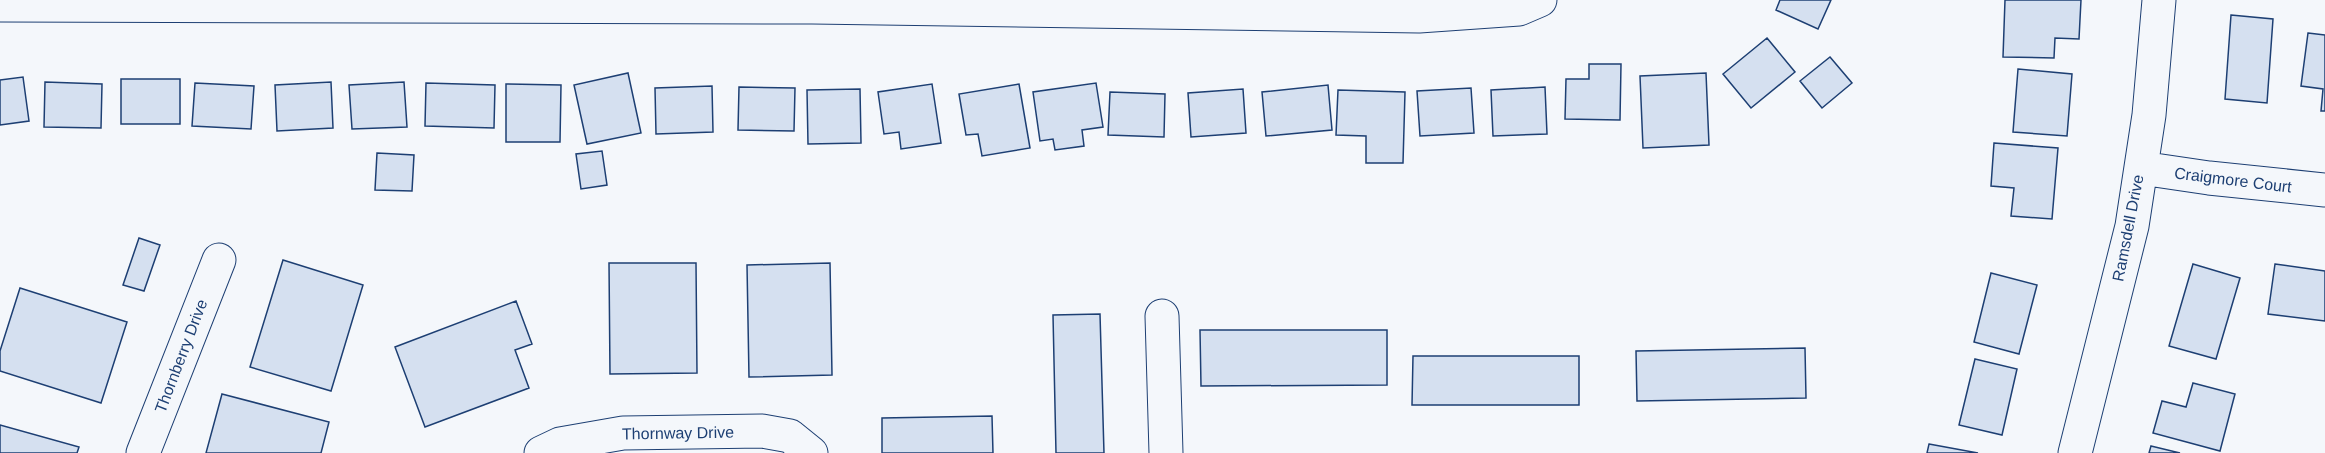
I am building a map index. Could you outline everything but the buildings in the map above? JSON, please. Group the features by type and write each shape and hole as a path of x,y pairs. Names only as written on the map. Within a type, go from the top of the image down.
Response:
{"street":[{"path":"0,5 813,4 1419,16 1519,9 1540,0"},
{"name":"Ramsdell Drive","path":"2075,453 2132,226 2149,115 2159,0"},
{"name":"Craigmore Court","path":"2141,168 2209,178 2325,190"},
{"name":"Thornberry Drive","path":"143,453 219,260"},
{"path":"1162,316 1166,453"},
{"name":"Thornway Drive","path":"541,453 560,444 623,433 762,431 790,436 811,453"}]}
